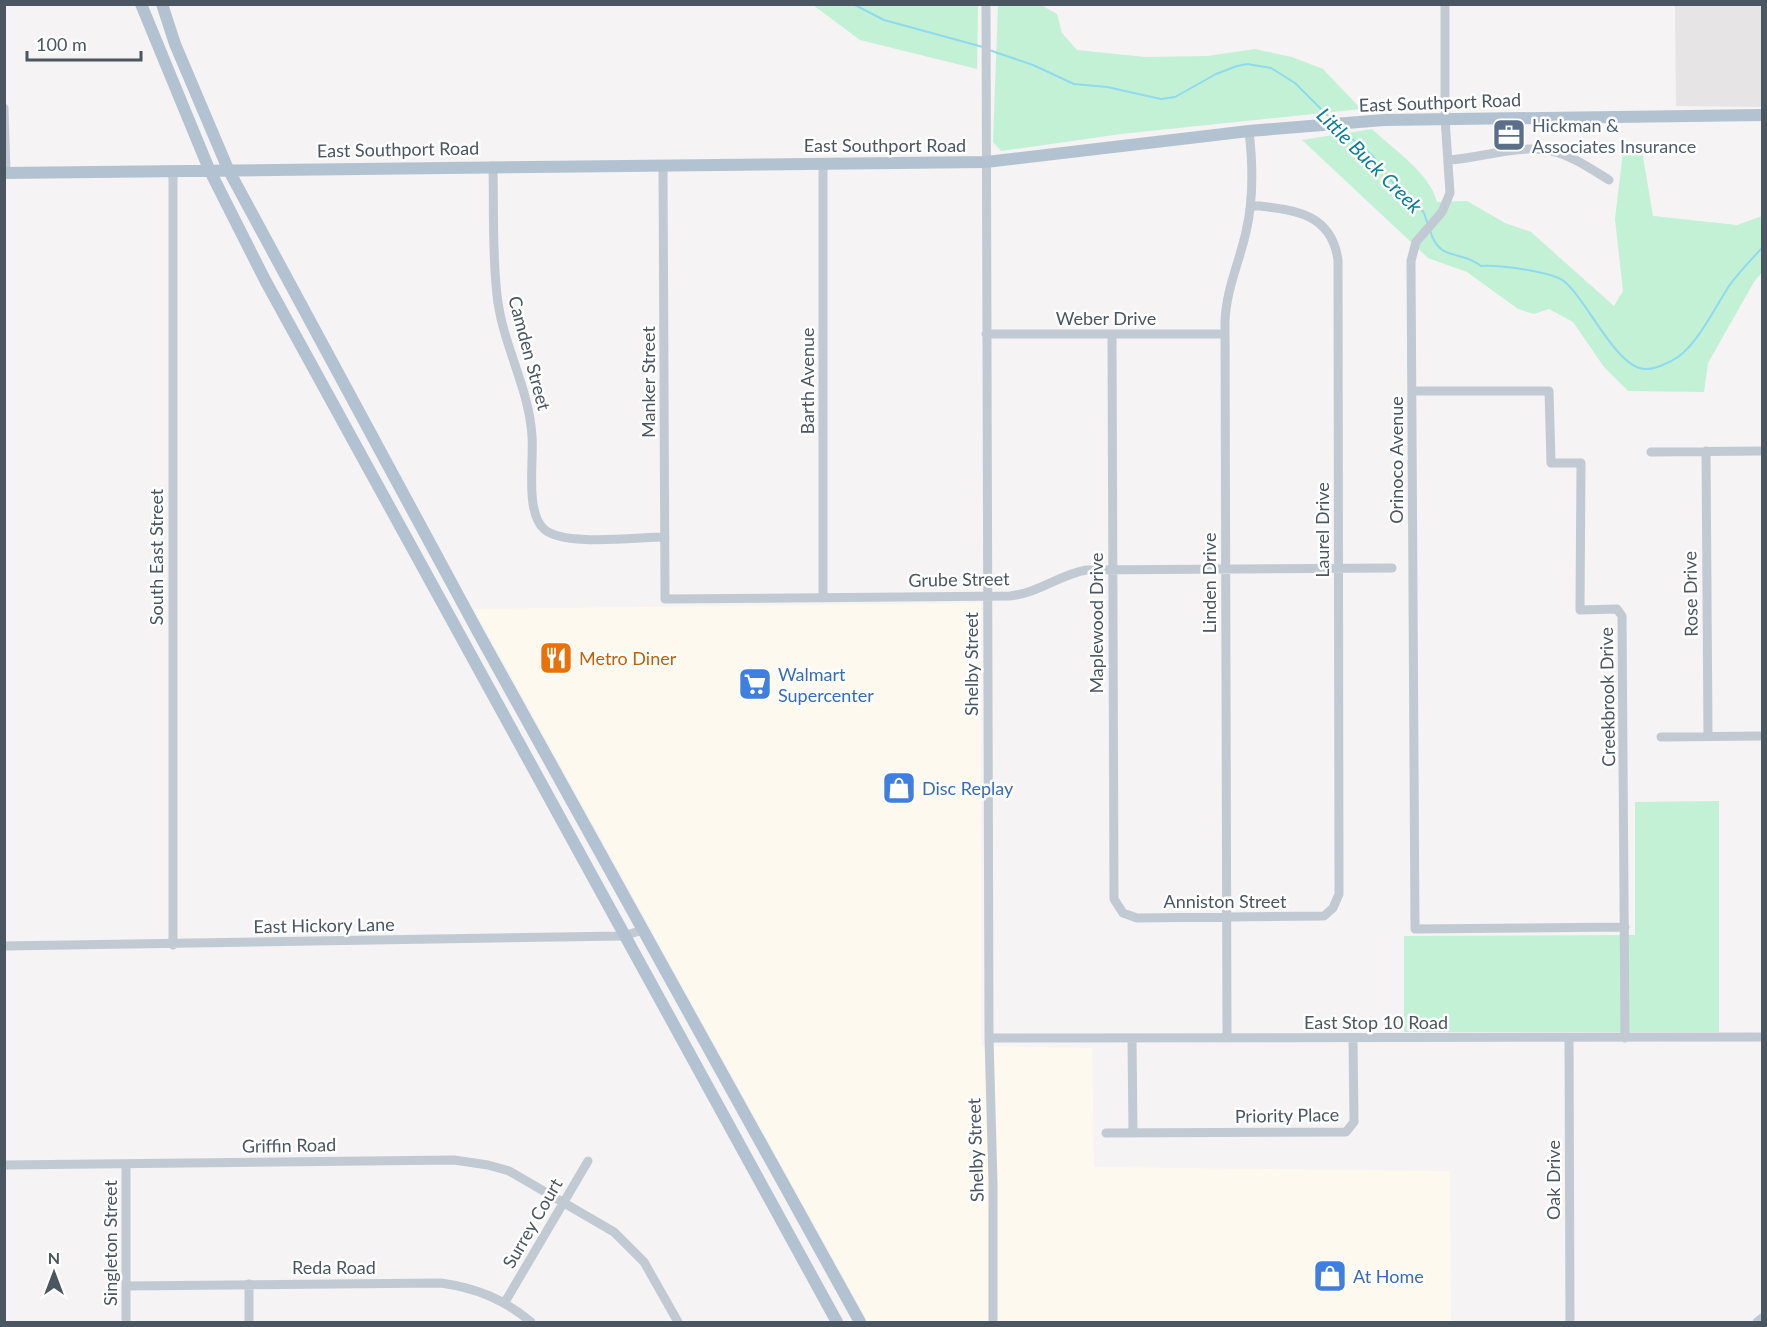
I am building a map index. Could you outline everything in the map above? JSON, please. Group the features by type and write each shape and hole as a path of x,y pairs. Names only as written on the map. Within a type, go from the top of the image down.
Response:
{"main road":[{"path":"141,4 208,169 265,280 837,1323"},
{"path":"162,4 175,44 228,169 860,1323"},
{"name":"East Southport Road","path":"5,173 986,162 1320,124 1445,118 1762,115"}],"street":[{"name":"Shelby Street","path":"986,4 989,1038 993,1183 993,1323"},
{"name":"Orinoco Avenue","path":"1445,4 1445,118 1450,193 1442,212 1421,235 1413,248 1411,261 1415,929 1625,927"},
{"path":"4,108 5,173"},
{"name":"Linden Drive","path":"1227,1038 1225,334 1228,297 1245,239 1251,205 1252,172 1249,131"},
{"path":"1449,160 1511,150 1550,151 1572,159 1609,180"},
{"name":"Barth Avenue","path":"822,598 823,163"},
{"name":"Manker Street","path":"663,165 665,599"},
{"name":"Camden Street","path":"493,166 494,255 498,303 530,419 533,505 536,519 545,531 564,539 665,537"},
{"name":"South East Street","path":"173,170 173,945"},
{"name":"Laurel Drive","path":"1251,205 1305,214 1327,231 1337,254 1339,894 1330,911"},
{"name":"Weber Drive","path":"986,334 1225,334"},
{"name":"Maplewood Drive","path":"1112,334 1113,894 1120,910"},
{"name":"Creekbrook Drive","path":"1412,390 1549,391 1551,464 1581,463 1580,610 1617,609 1622,616 1625,1038"},
{"name":"Rose Drive","path":"1706,451 1708,736"},
{"path":"1651,452 1762,451"},
{"name":"Grube Street","path":"665,599 1021,595 1075,572 1392,568"},
{"path":"1661,737 1762,736"},
{"name":"Anniston Street","path":"1120,910 1137,918 1318,918 1330,911"},
{"name":"East Hickory Lane","path":"4,946 623,936 643,930"},
{"name":"East Stop 10 Road","path":"989,1038 1762,1038"},
{"name":"Priority Place","path":"1106,1133 1346,1132 1354,1122 1353,1038"},
{"name":"Oak Drive","path":"1569,1038 1570,1323"},
{"path":"1132,1039 1133,1133"},
{"name":"Griffin Road","path":"4,1165 468,1161 508,1171 608,1228 630,1246 652,1274 678,1323"},
{"name":"Surrey Court","path":"505,1302 588,1161"},
{"name":"Singleton Street","path":"126,1164 126,1323"},
{"name":"Reda Road","path":"126,1286 441,1283 472,1288 505,1302 531,1323"},
{"path":"249,1284 249,1323"},
{"path":"1757,1323 1762,1318"}],"shaded area":[{"path":"1675,5 1762,5 1762,107 1676,106"},
{"path":"981,603 981,1046 1092,1048 1094,1167 1450,1171 1451,1322 868,1322 474,609"}],"green space":[{"path":"813,5 978,5 977,69 860,40"},
{"path":"998,5 1041,5 1057,14 1062,33 1077,50 1145,57 1208,56 1255,49 1292,57 1323,69 1361,109 1121,134 1001,151 993,142"},
{"path":"1372,129 1419,171 1433,191 1437,202 1467,201 1505,223 1531,232 1614,306 1623,291 1615,219 1624,143 1641,145 1653,216 1737,225 1762,216 1762,272 1708,363 1704,392 1628,391 1604,367 1573,322 1549,309 1534,314 1518,309 1467,272 1428,258 1302,140"},
{"path":"1719,801 1719,1032 1404,1032 1404,936 1635,935 1635,802"}],"waterway":[{"name":"Little Buck Creek","path":"853,4 884,20 983,47"},
{"name":"Little Buck Creek","path":"989,50 1033,65 1074,84 1107,87 1161,99 1175,97 1216,74 1237,66 1247,64 1271,68 1295,83 1331,119"},
{"name":"Little Buck Creek","path":"1339,128 1373,156 1402,195 1415,200 1424,213 1428,225"},
{"name":"Little Buck Creek","path":"1430,230 1439,247 1481,266 1537,272 1565,282 1574,291 1612,345 1633,365 1644,369 1667,363 1678,357 1693,343 1729,286 1762,248"}],"place":[{"name":"Hickman & Associates Insurance","path":"1509,135"},
{"name":"Metro Diner","path":"556,658"},
{"name":"Walmart Supercenter","path":"755,684"},
{"name":"Disc Replay","path":"899,788"},
{"name":"At Home","path":"1330,1276"}]}
